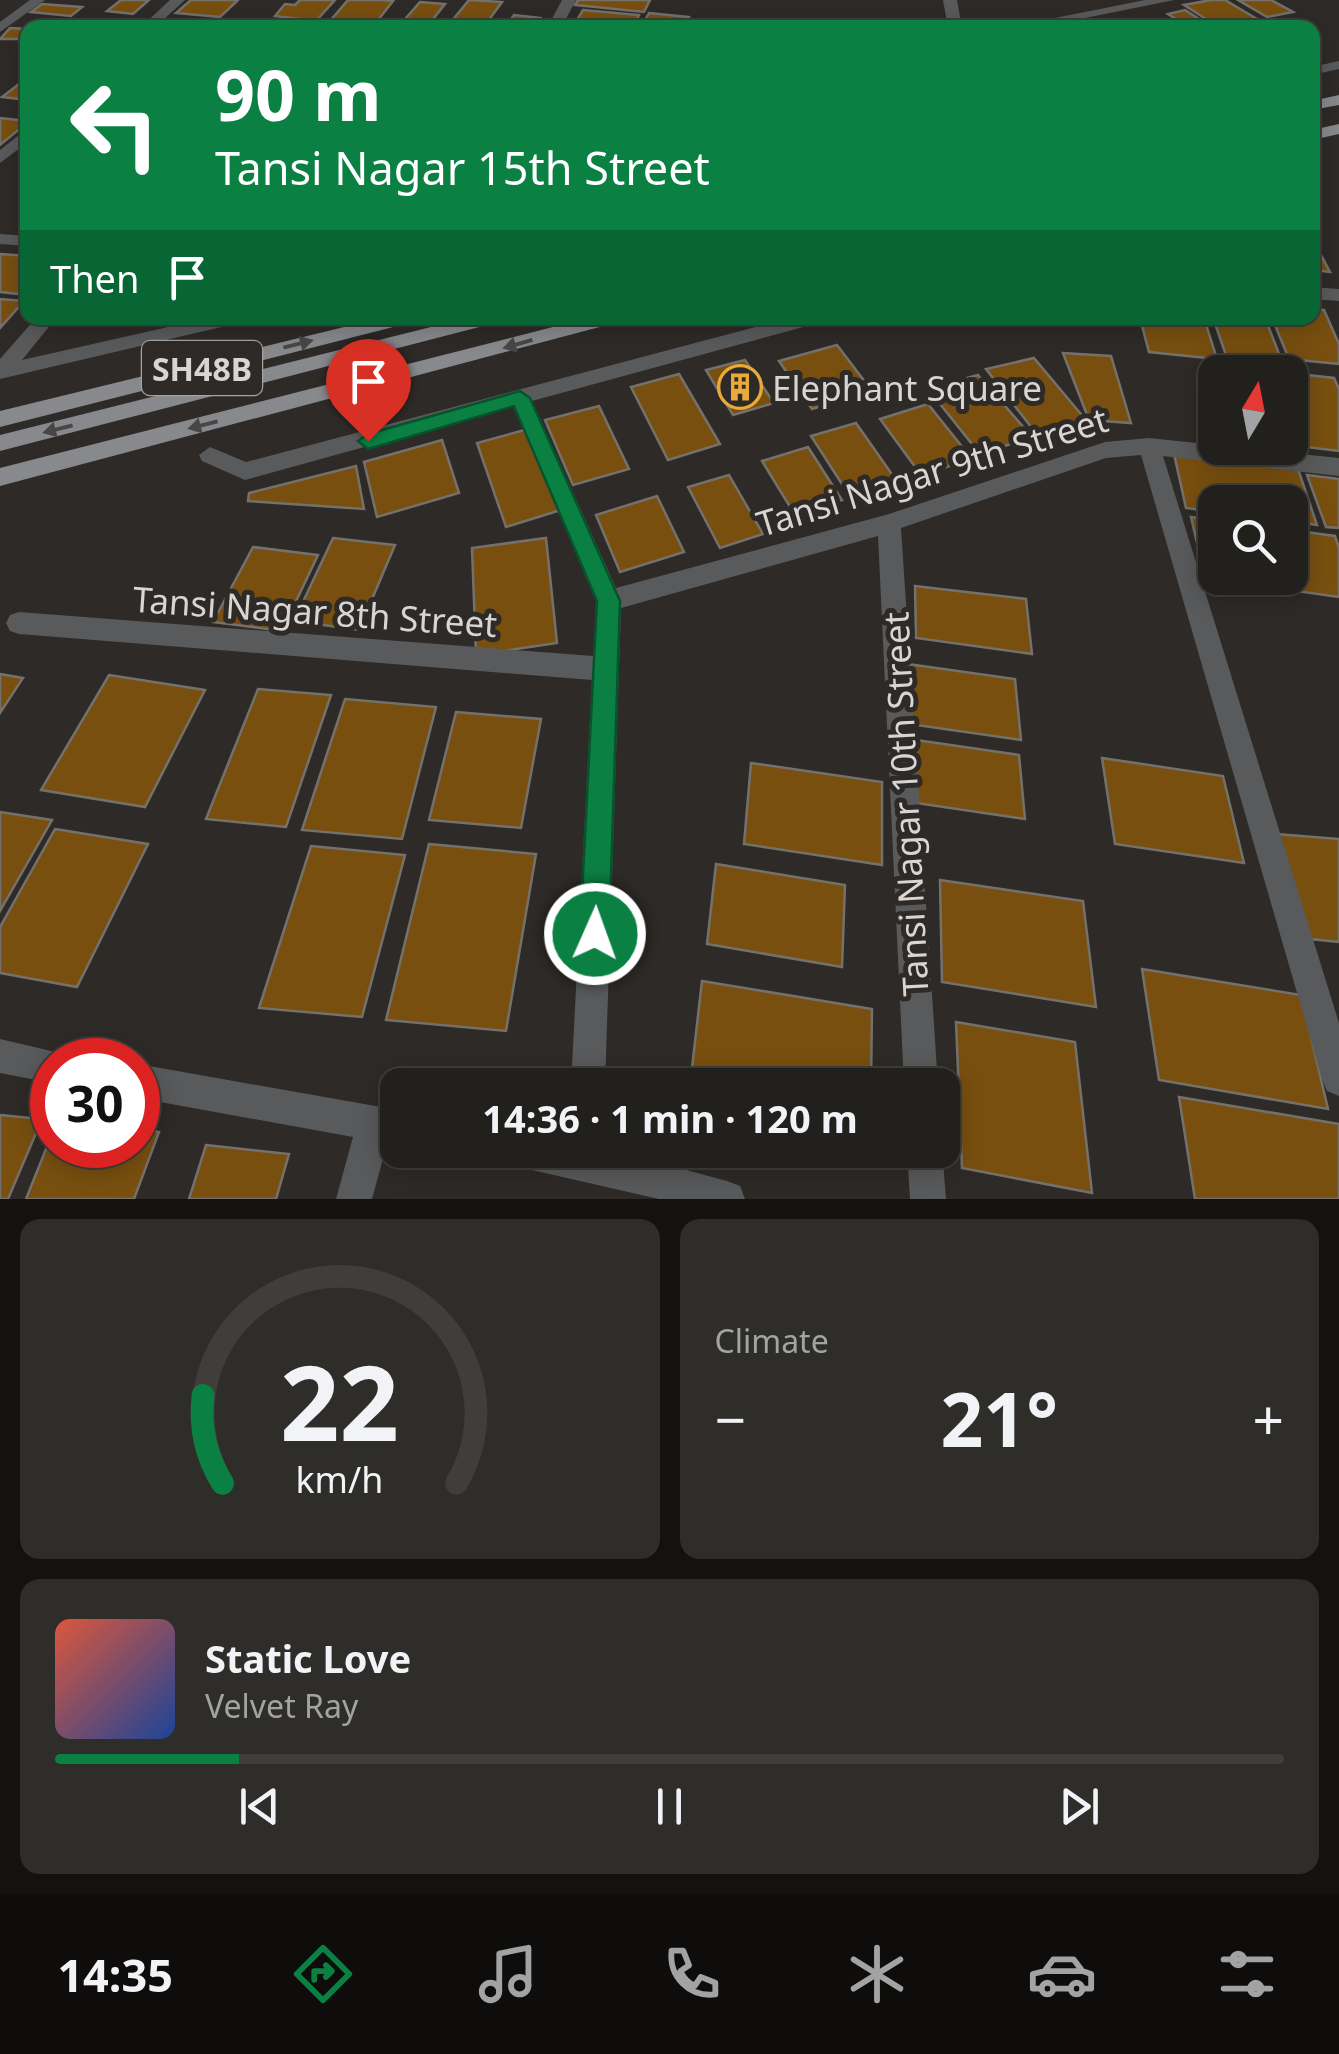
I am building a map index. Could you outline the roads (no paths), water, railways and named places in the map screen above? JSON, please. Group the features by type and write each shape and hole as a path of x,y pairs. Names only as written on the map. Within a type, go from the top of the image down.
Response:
{"main road":[{"name":"SH48B","path":"0,419 377,325"},
{"path":"0,443 464,325"},
{"name":"SH48B","path":"0,478 584,325"}],"street":[{"path":"0,28 38,0"},
{"path":"154,20 178,0"},
{"path":"1056,20 1167,0"},
{"path":"0,158 20,141"},
{"path":"0,372 40,325"},
{"path":"0,372 204,325"},
{"path":"210,455 245,472 786,325"},
{"path":"520,398 609,601 589,1068"},
{"path":"1149,446 1339,1079"},
{"name":"Tansi Nagar 9th Street","path":"609,601 889,524 1105,450 1149,446 1339,467"},
{"name":"Tansi Nagar 10th Street","path":"889,524 921,1068"},
{"name":"Tansi Nagar 8th Street","path":"18,624 606,669"},
{"path":"0,1056 30,1062"},
{"path":"160,1085 380,1125"},
{"path":"354,1199 380,1140"},
{"path":"625,1168 727,1199"},
{"path":"926,1168 928,1199"}],"place":[{"name":"Elephant Square","path":"740,387"}]}
